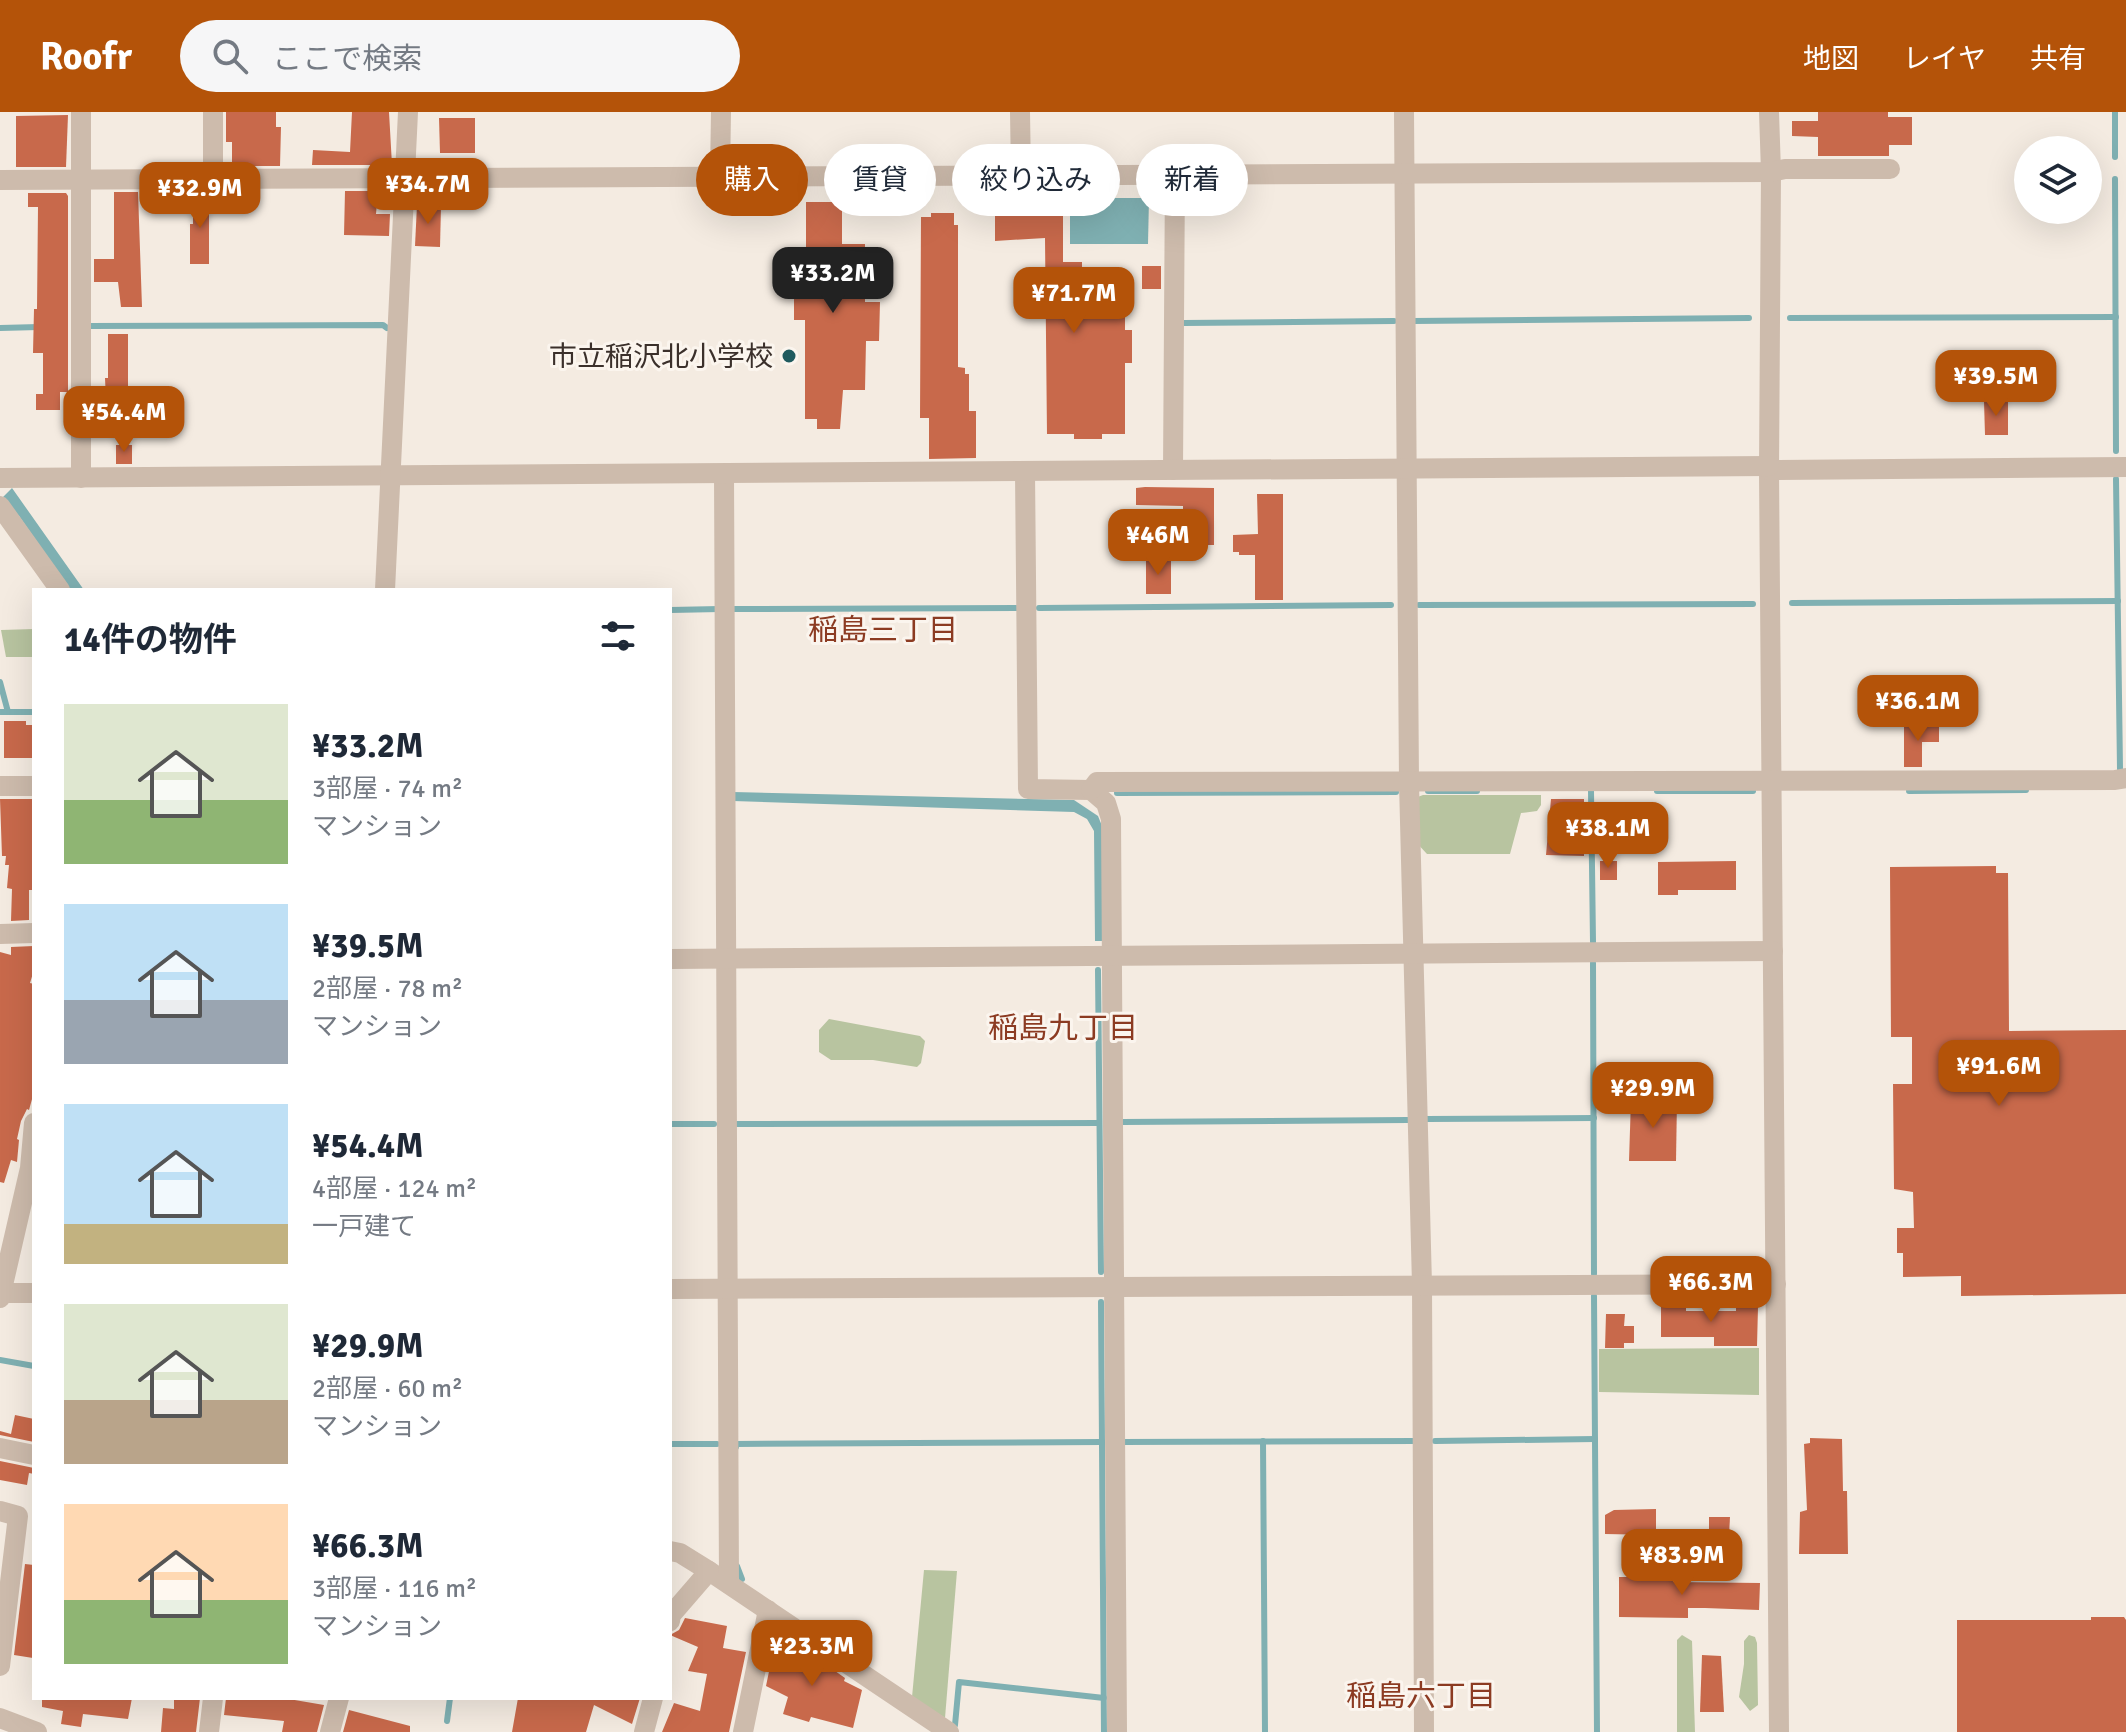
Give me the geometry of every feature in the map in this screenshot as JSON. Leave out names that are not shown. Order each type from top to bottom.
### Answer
[{"type":"street","points":[[81,112],[81,478]]},
{"type":"street","points":[[213,112],[213,178]]},
{"type":"street","points":[[385,588],[408,112]]},
{"type":"street","points":[[720,144],[721,112]]},
{"type":"street","points":[[1020,112],[1021,144]]},
{"type":"street","points":[[1404,112],[1409,783],[1422,1285],[1424,1732]]},
{"type":"street","points":[[1769,112],[1779,1732]]},
{"type":"street","points":[[1248,173],[1890,169]]},
{"type":"street","points":[[808,175],[952,174]]},
{"type":"street","points":[[0,180],[696,175]]},
{"type":"street","points":[[1173,470],[1175,216]]},
{"type":"street","points":[[0,478],[2126,467]]},
{"type":"street","points":[[1025,472],[1028,789],[1091,790],[1106,803],[1111,819],[1117,1732]]},
{"type":"street","points":[[724,474],[729,1584]]},
{"type":"street","points":[[0,506],[59,588]]},
{"type":"street","points":[[1091,790],[1097,782],[2126,778]]},
{"type":"street","points":[[0,786],[32,786]]},
{"type":"street","points":[[0,934],[32,933]]},
{"type":"street","points":[[672,959],[1773,951]]},
{"type":"street","points":[[32,1146],[30,1168],[0,1295],[32,1293]]},
{"type":"street","points":[[672,1289],[1776,1284]]},
{"type":"street","points":[[0,1448],[32,1455]]},
{"type":"street","points":[[0,1511],[18,1516],[0,1666]]},
{"type":"street","points":[[672,1551],[680,1553],[729,1584],[949,1732]]},
{"type":"street","points":[[672,1614],[709,1571]]},
{"type":"street","points":[[743,1732],[768,1610]]},
{"type":"street","points":[[209,1732],[213,1700]]},
{"type":"street","points":[[330,1732],[338,1700]]},
{"type":"street","points":[[644,1732],[652,1700]]},
{"type":"street","points":[[0,1718],[37,1732]]},
{"type":"green space","points":[[32,629],[32,657],[6,657],[1,630]]},
{"type":"green space","points":[[1423,795],[1541,795],[1541,805],[1537,811],[1521,813],[1510,854],[1427,854],[1415,841],[1415,798]]},
{"type":"green space","points":[[829,1019],[920,1036],[925,1041],[921,1063],[917,1067],[873,1060],[831,1060],[819,1052],[819,1030]]},
{"type":"green space","points":[[1759,1348],[1759,1395],[1599,1392],[1599,1349]]},
{"type":"green space","points":[[924,1570],[957,1571],[945,1718],[912,1697]]},
{"type":"green space","points":[[1682,1635],[1692,1641],[1695,1732],[1677,1732],[1677,1640]]},
{"type":"green space","points":[[1749,1635],[1755,1637],[1757,1643],[1758,1705],[1750,1711],[1739,1697],[1744,1641]]},
{"type":"water","points":[[1120,198],[1136,198],[1136,216],[1149,216],[1148,244],[1070,244],[1070,216],[1120,216]]},
{"type":"water","points":[[12,488],[83,588],[69,588],[19,516],[1,499]]},
{"type":"water","points":[[733,792],[1074,800],[1098,816],[1102,826],[1103,941],[1095,941],[1094,831],[1087,819],[1074,812],[733,801]]},
{"type":"building","points":[[226,112],[276,112],[276,127],[281,127],[280,166],[232,166],[232,142],[226,142]]},
{"type":"building","points":[[352,112],[389,112],[392,165],[312,165],[313,150],[350,152]]},
{"type":"building","points":[[1818,112],[1888,112],[1888,117],[1912,117],[1912,145],[1889,145],[1889,156],[1818,156],[1818,137],[1792,136],[1792,121],[1818,121]]},
{"type":"building","points":[[68,115],[66,167],[16,167],[16,116]]},
{"type":"building","points":[[439,118],[475,118],[475,153],[440,153]]},
{"type":"building","points":[[345,191],[378,191],[376,214],[390,214],[389,236],[344,235]]},
{"type":"building","points":[[114,192],[138,192],[142,307],[121,307],[118,282],[94,282],[94,259],[114,259]]},
{"type":"building","points":[[193,192],[209,192],[209,264],[190,264]]},
{"type":"building","points":[[28,193],[66,193],[68,196],[68,392],[60,392],[60,410],[36,410],[36,394],[43,394],[43,353],[33,353],[34,309],[37,309],[38,207],[28,207]]},
{"type":"building","points":[[808,202],[824,202],[824,216],[842,216],[842,244],[865,244],[865,302],[880,302],[879,341],[866,341],[865,390],[843,390],[840,429],[817,429],[817,419],[805,419],[805,320],[794,320],[794,272],[806,272]]},
{"type":"building","points":[[417,205],[441,206],[440,247],[415,246]]},
{"type":"building","points":[[936,213],[952,213],[954,225],[958,225],[958,367],[965,368],[965,374],[969,374],[969,411],[976,411],[976,458],[929,459],[929,418],[920,418],[921,217],[931,217]]},
{"type":"building","points":[[995,216],[1063,216],[1063,262],[1082,262],[1082,304],[1099,305],[1099,309],[1125,309],[1125,330],[1132,330],[1132,363],[1125,363],[1125,434],[1102,434],[1102,439],[1074,439],[1074,434],[1047,434],[1045,238],[995,241]]},
{"type":"building","points":[[1142,266],[1161,266],[1161,289],[1142,289]]},
{"type":"building","points":[[108,334],[128,334],[128,423],[107,423],[105,378],[108,378]]},
{"type":"building","points":[[1984,401],[2008,401],[2008,435],[1985,435]]},
{"type":"building","points":[[116,445],[132,445],[132,464],[116,464]]},
{"type":"building","points":[[1136,488],[1214,488],[1214,545],[1186,545],[1183,506],[1136,505]]},
{"type":"building","points":[[1257,494],[1283,494],[1283,600],[1255,600],[1255,555],[1233,552],[1233,535],[1258,534]]},
{"type":"building","points":[[1146,560],[1171,560],[1171,594],[1146,594]]},
{"type":"building","points":[[4,721],[26,721],[26,725],[32,725],[32,758],[4,758]]},
{"type":"building","points":[[1904,726],[1939,726],[1939,742],[1922,742],[1922,767],[1904,767]]},
{"type":"building","points":[[0,799],[32,799],[29,920],[11,921],[12,889],[7,888],[9,865],[5,865],[6,856],[2,856]]},
{"type":"building","points":[[1551,799],[1584,799],[1584,856],[1546,855]]},
{"type":"building","points":[[1600,861],[1617,861],[1617,880],[1600,880]]},
{"type":"building","points":[[1736,861],[1736,890],[1678,890],[1678,895],[1658,895],[1658,862]]},
{"type":"building","points":[[1996,866],[1996,873],[2008,873],[2009,1031],[2126,1030],[2126,1294],[1961,1296],[1961,1276],[1903,1277],[1903,1253],[1897,1253],[1897,1228],[1914,1228],[1913,1192],[1894,1189],[1893,1084],[1912,1084],[1912,1037],[1891,1037],[1890,867]]},
{"type":"building","points":[[32,946],[32,1099],[21,1121],[17,1162],[11,1160],[4,1183],[0,1182],[0,952],[11,955],[11,947]]},
{"type":"building","points":[[1631,1099],[1677,1100],[1676,1161],[1629,1161]]},
{"type":"building","points":[[1661,1302],[1686,1302],[1686,1311],[1736,1311],[1736,1306],[1758,1307],[1757,1346],[1714,1346],[1714,1337],[1661,1337]]},
{"type":"building","points":[[1606,1314],[1625,1314],[1624,1326],[1634,1326],[1634,1343],[1624,1343],[1624,1348],[1605,1348]]},
{"type":"building","points":[[15,1415],[32,1419],[32,1442],[0,1435],[0,1431],[11,1434]]},
{"type":"building","points":[[1810,1438],[1842,1439],[1848,1554],[1799,1554],[1800,1512],[1807,1510],[1804,1444],[1810,1443]]},
{"type":"building","points":[[0,1461],[32,1468],[27,1485],[0,1480]]},
{"type":"building","points":[[1656,1509],[1656,1535],[1605,1534],[1605,1515],[1614,1510]]},
{"type":"building","points":[[1709,1517],[1730,1517],[1729,1536],[1709,1535]]},
{"type":"building","points":[[25,1564],[32,1565],[32,1658],[14,1655]]},
{"type":"building","points":[[1619,1577],[1673,1577],[1673,1582],[1760,1583],[1759,1610],[1688,1608],[1688,1618],[1619,1617]]},
{"type":"building","points":[[2091,1617],[2124,1617],[2126,1620],[2126,1732],[1957,1732],[1957,1620],[2091,1620]]},
{"type":"building","points":[[685,1618],[727,1626],[723,1648],[746,1652],[729,1732],[662,1732],[674,1703],[700,1711],[707,1674],[688,1671],[698,1647],[672,1636]]},
{"type":"building","points":[[790,1641],[817,1659],[815,1663],[828,1666],[845,1678],[844,1681],[862,1690],[853,1728],[811,1717],[809,1722],[783,1714],[788,1697],[766,1686],[772,1657],[781,1648],[785,1650]]},
{"type":"building","points":[[1702,1655],[1721,1656],[1724,1712],[1700,1712]]},
{"type":"building","points":[[42,1700],[132,1700],[128,1719],[83,1714],[81,1727],[61,1724],[63,1711],[42,1707]]},
{"type":"building","points":[[174,1700],[200,1700],[196,1732],[161,1732],[163,1708],[174,1709]]},
{"type":"building","points":[[226,1700],[295,1700],[324,1705],[317,1732],[282,1732],[284,1721],[224,1715]]},
{"type":"building","points":[[518,1700],[639,1700],[632,1724],[594,1705],[586,1732],[512,1732]]},
{"type":"building","points":[[349,1710],[410,1726],[410,1732],[343,1732]]},
{"type":"waterway","points":[[2115,112],[2115,157]]},
{"type":"waterway","points":[[2115,179],[2116,451]]},
{"type":"waterway","points":[[1790,318],[2116,317]]},
{"type":"waterway","points":[[1413,321],[1749,318]]},
{"type":"waterway","points":[[1184,323],[1394,321]]},
{"type":"waterway","points":[[89,326],[383,325],[387,328]]},
{"type":"waterway","points":[[0,328],[39,327]]},
{"type":"waterway","points":[[2116,479],[2120,769]]},
{"type":"waterway","points":[[1792,603],[2118,601]]},
{"type":"waterway","points":[[1419,605],[1753,604]]},
{"type":"waterway","points":[[1039,608],[1391,605]]},
{"type":"waterway","points":[[733,609],[1016,608]]},
{"type":"waterway","points":[[672,610],[720,609]]},
{"type":"waterway","points":[[0,682],[8,712]]},
{"type":"waterway","points":[[0,712],[32,712]]},
{"type":"waterway","points":[[1909,791],[2026,790]]},
{"type":"waterway","points":[[1428,791],[1477,791]]},
{"type":"waterway","points":[[1591,791],[1593,942]]},
{"type":"waterway","points":[[1657,791],[1753,791]]},
{"type":"waterway","points":[[1117,793],[1396,792]]},
{"type":"waterway","points":[[1593,963],[1594,1274]]},
{"type":"waterway","points":[[1098,970],[1101,1272]]},
{"type":"waterway","points":[[1427,1119],[1594,1118]]},
{"type":"waterway","points":[[1123,1122],[1408,1120]]},
{"type":"waterway","points":[[735,1124],[1099,1123]]},
{"type":"waterway","points":[[672,1124],[714,1124]]},
{"type":"waterway","points":[[1594,1296],[1597,1732]]},
{"type":"waterway","points":[[1101,1302],[1104,1732]]},
{"type":"waterway","points":[[0,1360],[32,1366]]},
{"type":"waterway","points":[[1435,1441],[1595,1439]]},
{"type":"waterway","points":[[1263,1441],[1265,1732]]},
{"type":"waterway","points":[[1122,1442],[1414,1441]]},
{"type":"waterway","points":[[736,1447],[736,1444],[1102,1442]]},
{"type":"waterway","points":[[672,1444],[717,1444]]},
{"type":"waterway","points":[[737,1566],[742,1579]]},
{"type":"waterway","points":[[955,1725],[959,1682],[1104,1698]]},
{"type":"waterway","points":[[447,1721],[450,1700]]},
{"type":"place","name":"市立稲沢北小学校","points":[[789,356]]},
{"type":"district","name":"稲島三丁目","points":[[883,630]]},
{"type":"district","name":"稲島九丁目","points":[[1063,1028]]},
{"type":"district","name":"稲島六丁目","points":[[1421,1696]]}]
